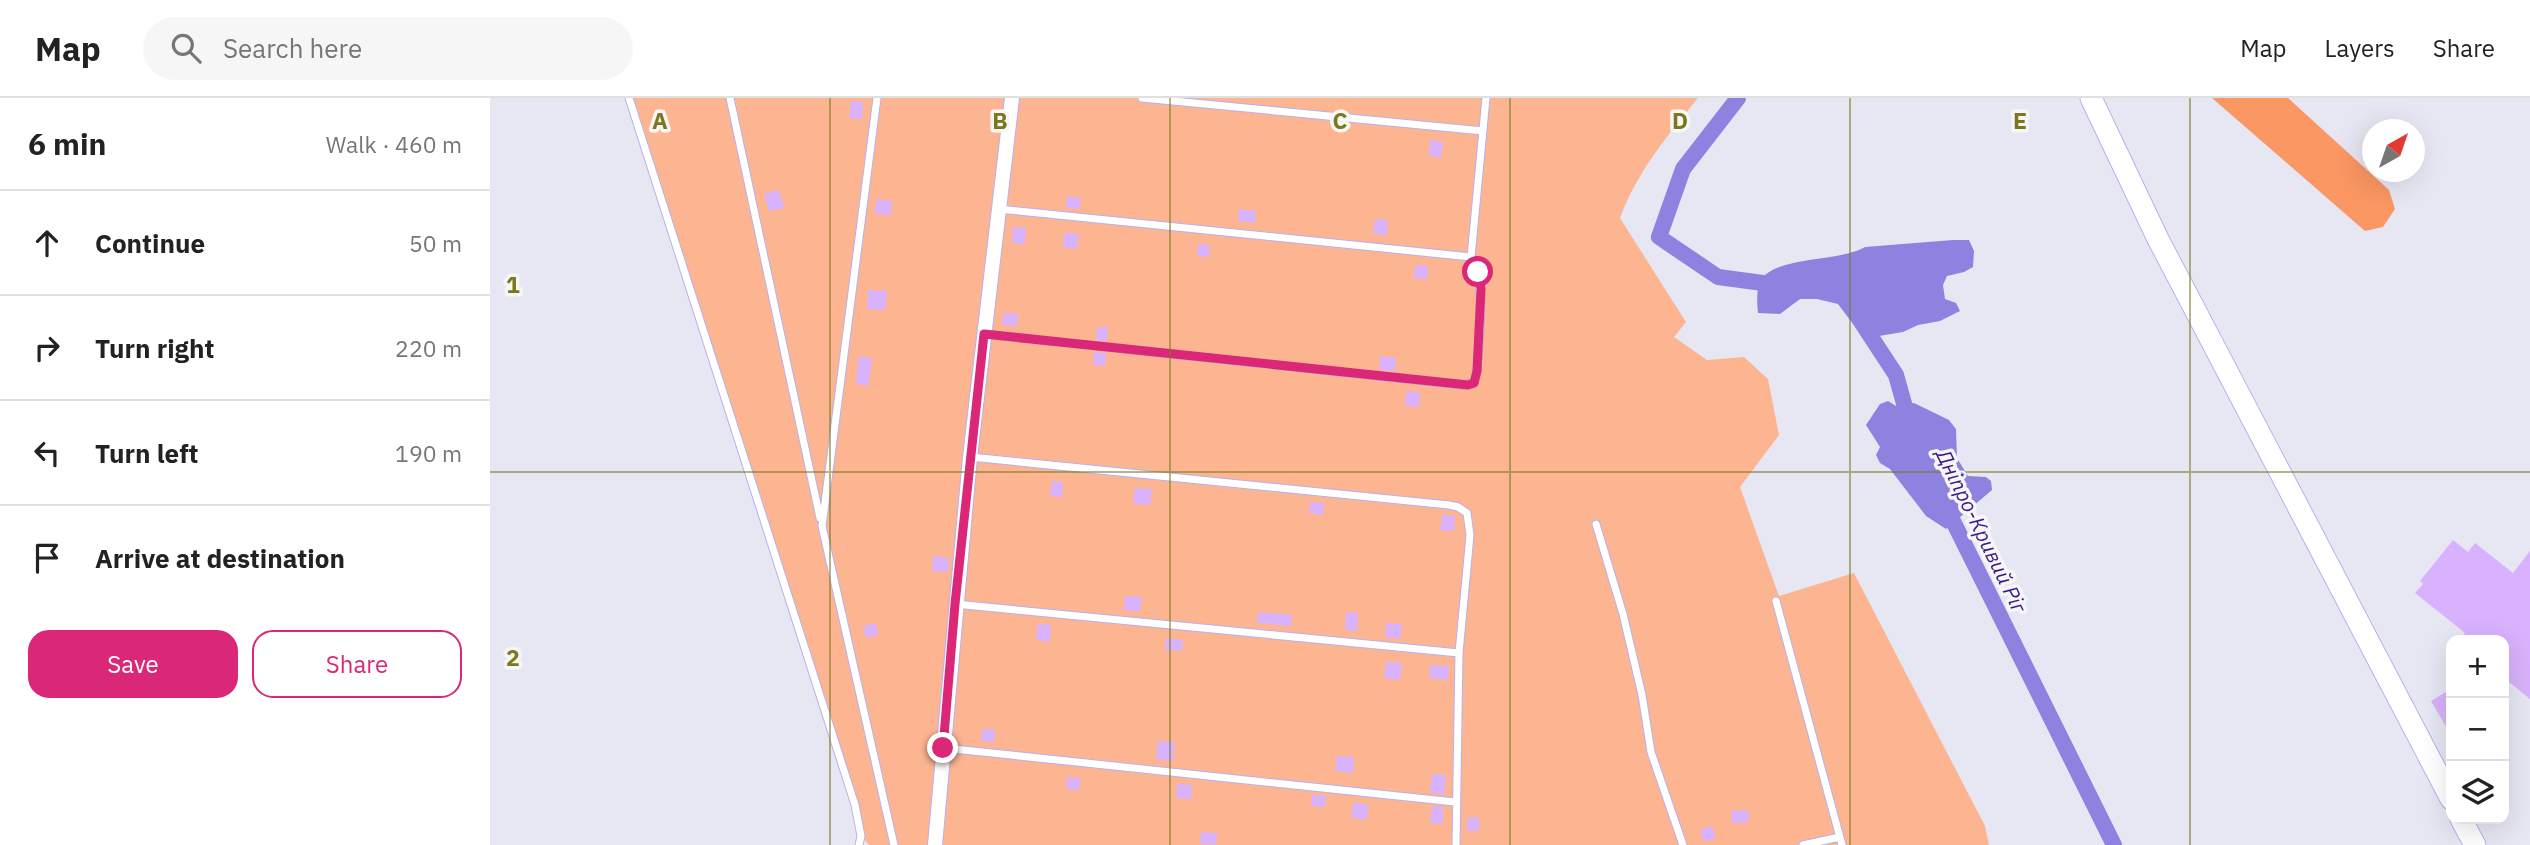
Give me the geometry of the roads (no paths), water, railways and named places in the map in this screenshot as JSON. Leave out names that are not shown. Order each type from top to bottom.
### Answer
[{"type":"main road","points":[[2091,98],[2158,239],[2446,789]]},
{"type":"main road","points":[[2464,824],[2475,845]]},
{"type":"street","points":[[935,845],[970,457],[1012,98]]},
{"type":"lane","points":[[629,98],[855,805],[861,836],[859,845]]},
{"type":"lane","points":[[730,98],[894,845]]},
{"type":"lane","points":[[822,526],[877,98]]},
{"type":"lane","points":[[1142,98],[1483,131]]},
{"type":"lane","points":[[984,334],[1468,385],[1474,383],[1477,371],[1481,289],[1478,272],[1471,257],[1486,98]]},
{"type":"lane","points":[[998,209],[1471,257]]},
{"type":"lane","points":[[970,457],[1458,507],[1467,513],[1470,535],[1460,653],[1455,845]]},
{"type":"lane","points":[[1596,524],[1623,614],[1642,695],[1651,752],[1683,845]]},
{"type":"lane","points":[[1776,601],[1841,841],[1803,845]]},
{"type":"lane","points":[[955,604],[1460,653]]},
{"type":"lane","points":[[943,748],[1455,802]]},
{"type":"waterway","name":"Дніпро-Кривий Ріг","points":[[1738,98],[1683,169],[1659,237],[1718,277],[1778,285]]},
{"type":"waterway","name":"Дніпро-Кривий Ріг","points":[[1856,314],[1896,375],[1910,425]]},
{"type":"waterway","name":"Дніпро-Кривий Ріг","points":[[1944,503],[2114,845]]}]
